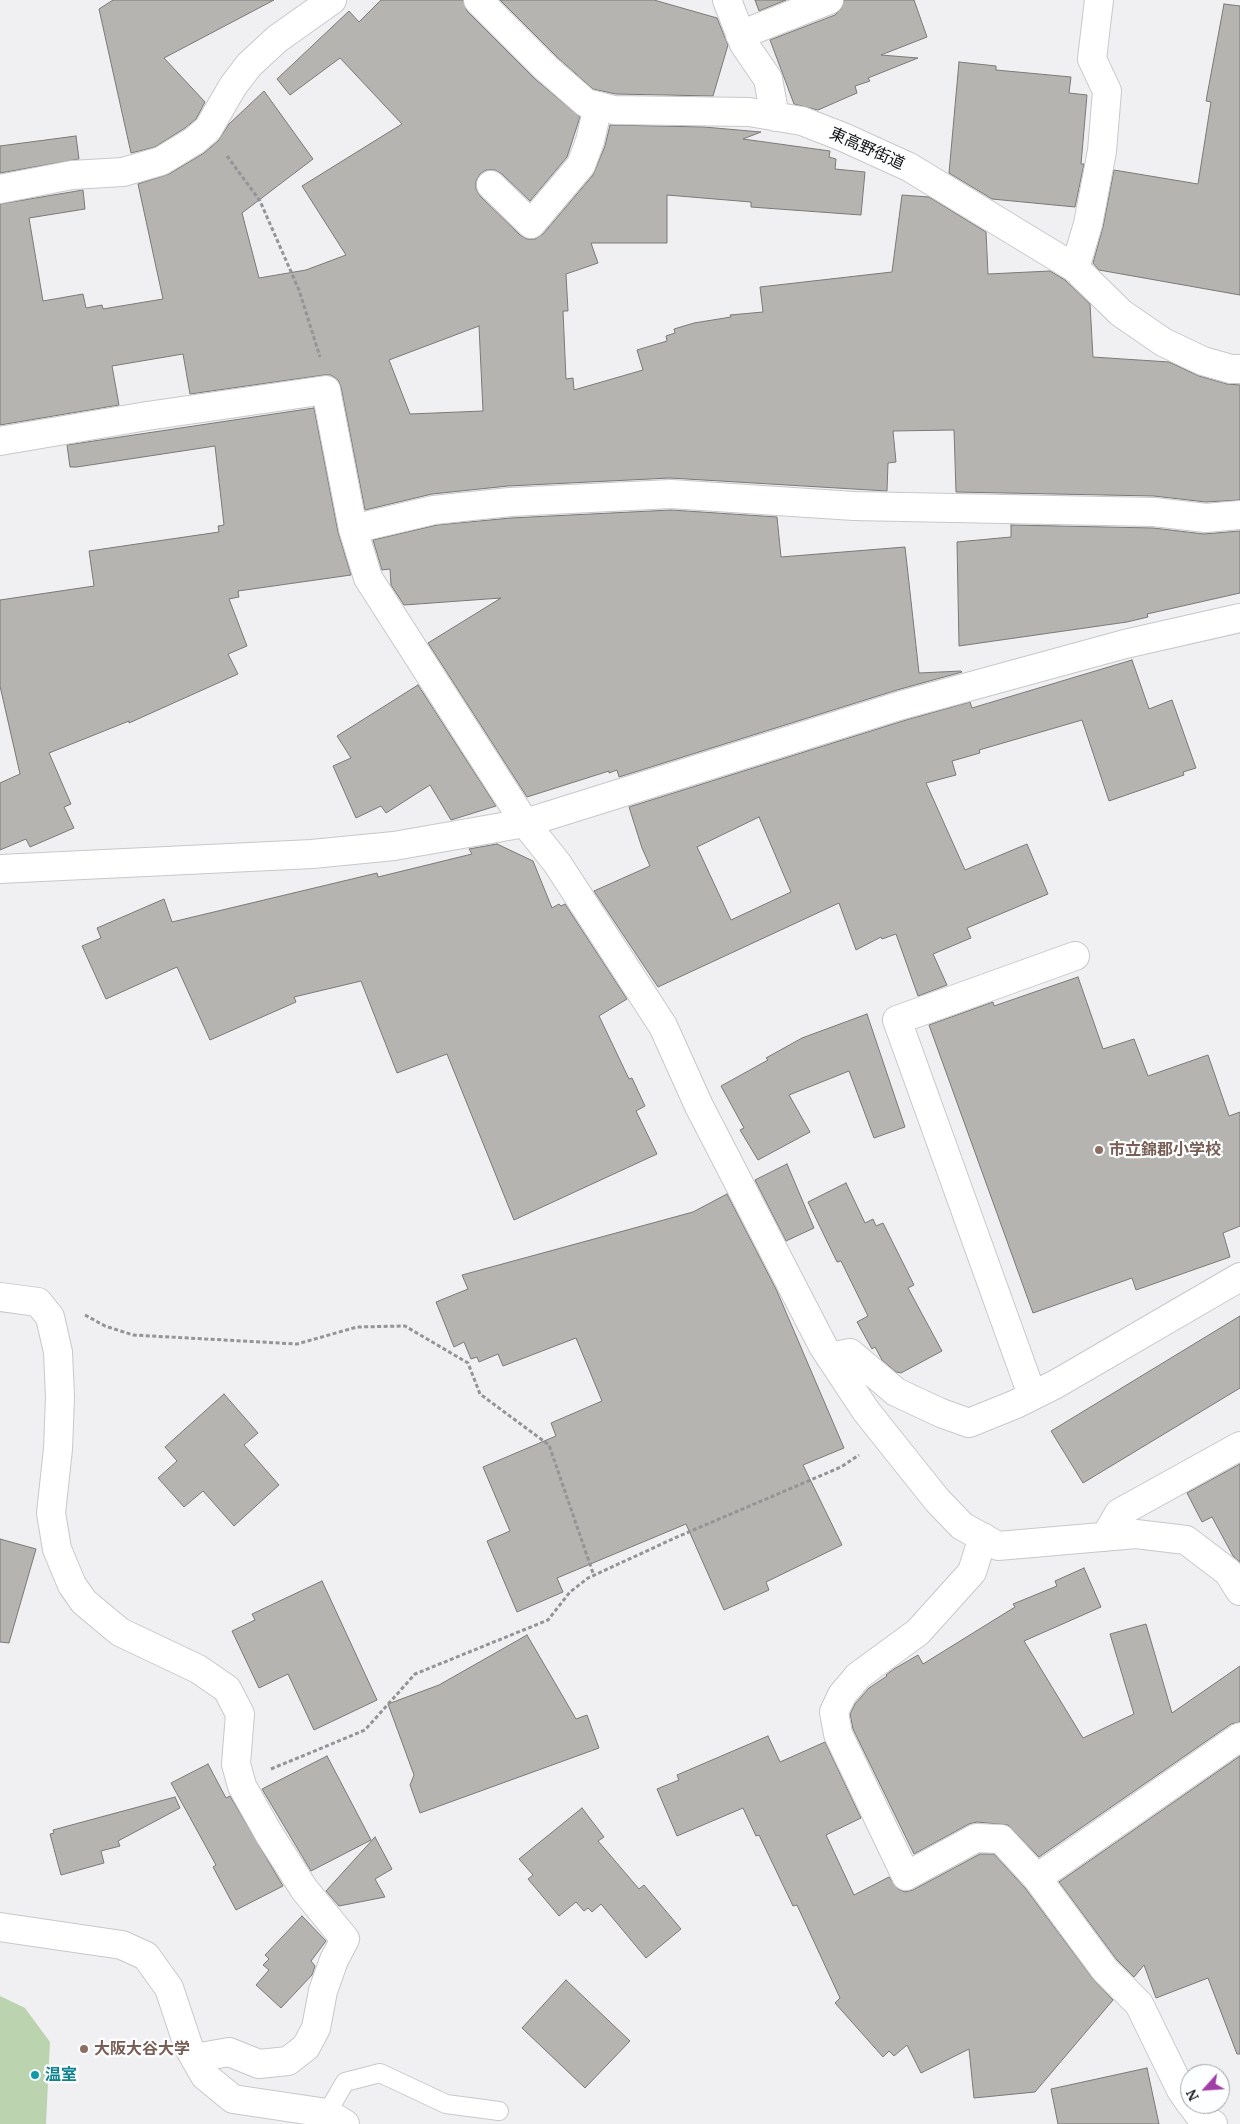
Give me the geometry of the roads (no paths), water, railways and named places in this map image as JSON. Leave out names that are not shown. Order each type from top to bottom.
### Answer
[{"type":"street","points":[[0,189],[72,175],[123,172],[161,161],[194,141],[208,129],[233,86],[248,65],[277,39],[332,0]]},
{"type":"street","name":"東高野街道","points":[[478,0],[546,68],[586,103],[614,110],[749,112],[810,124],[909,167],[1075,268],[1121,313],[1163,342],[1203,361],[1231,369],[1240,369]]},
{"type":"street","points":[[727,0],[744,44],[768,79],[775,117]]},
{"type":"street","points":[[740,35],[829,0]]},
{"type":"street","points":[[1075,268],[1088,224],[1102,151],[1107,91],[1092,59],[1099,0]]},
{"type":"street","points":[[490,185],[531,224],[581,165],[598,106]]},
{"type":"street","points":[[0,441],[147,416],[326,390],[353,529],[368,578],[525,824],[557,862],[663,1026],[700,1106],[823,1346],[866,1411],[937,1500],[962,1526],[998,1546],[1136,1534],[1186,1540],[1228,1572],[1240,1591]]},
{"type":"street","points":[[353,529],[434,510],[510,502],[671,494],[854,506],[1154,512],[1206,518],[1240,515]]},
{"type":"street","points":[[0,869],[312,854],[394,846],[525,824],[902,706],[1125,644],[1240,618]]},
{"type":"street","points":[[1032,1395],[897,1020],[1075,956]]},
{"type":"street","points":[[830,1357],[850,1354],[896,1392],[941,1413],[969,1423],[1056,1384],[1240,1277]]},
{"type":"street","points":[[0,1298],[38,1302],[50,1317],[58,1352],[60,1397],[58,1450],[51,1513],[56,1549],[72,1585],[84,1602],[120,1632],[198,1669],[227,1690],[240,1714],[236,1764],[241,1781],[269,1834],[304,1889],[345,1939],[334,1960],[323,1991],[316,2028],[306,2047],[288,2061],[259,2064],[229,2052],[195,2058]]},
{"type":"street","points":[[1104,1536],[1119,1513],[1240,1446]]},
{"type":"street","points":[[983,1537],[972,1572],[918,1632],[858,1676],[842,1694],[834,1712],[838,1734],[906,1876],[976,1838],[1001,1840],[1036,1878],[1105,1970],[1139,2004],[1180,2088]]},
{"type":"street","points":[[1036,1878],[1240,1737]]},
{"type":"street","points":[[0,1927],[122,1946],[146,1956],[169,1988],[189,2048],[205,2076],[233,2099],[336,2118]]},
{"type":"street","points":[[1199,2114],[1213,2124]]},
{"type":"lane","points":[[336,2118],[345,2082],[380,2073],[446,2104],[499,2111]]},
{"type":"place","name":"市立錦郡小学校","points":[[1099,1150]]},
{"type":"place","name":"大阪大谷大学","points":[[84,2049]]},
{"type":"place","name":"温室","points":[[35,2075]]}]
